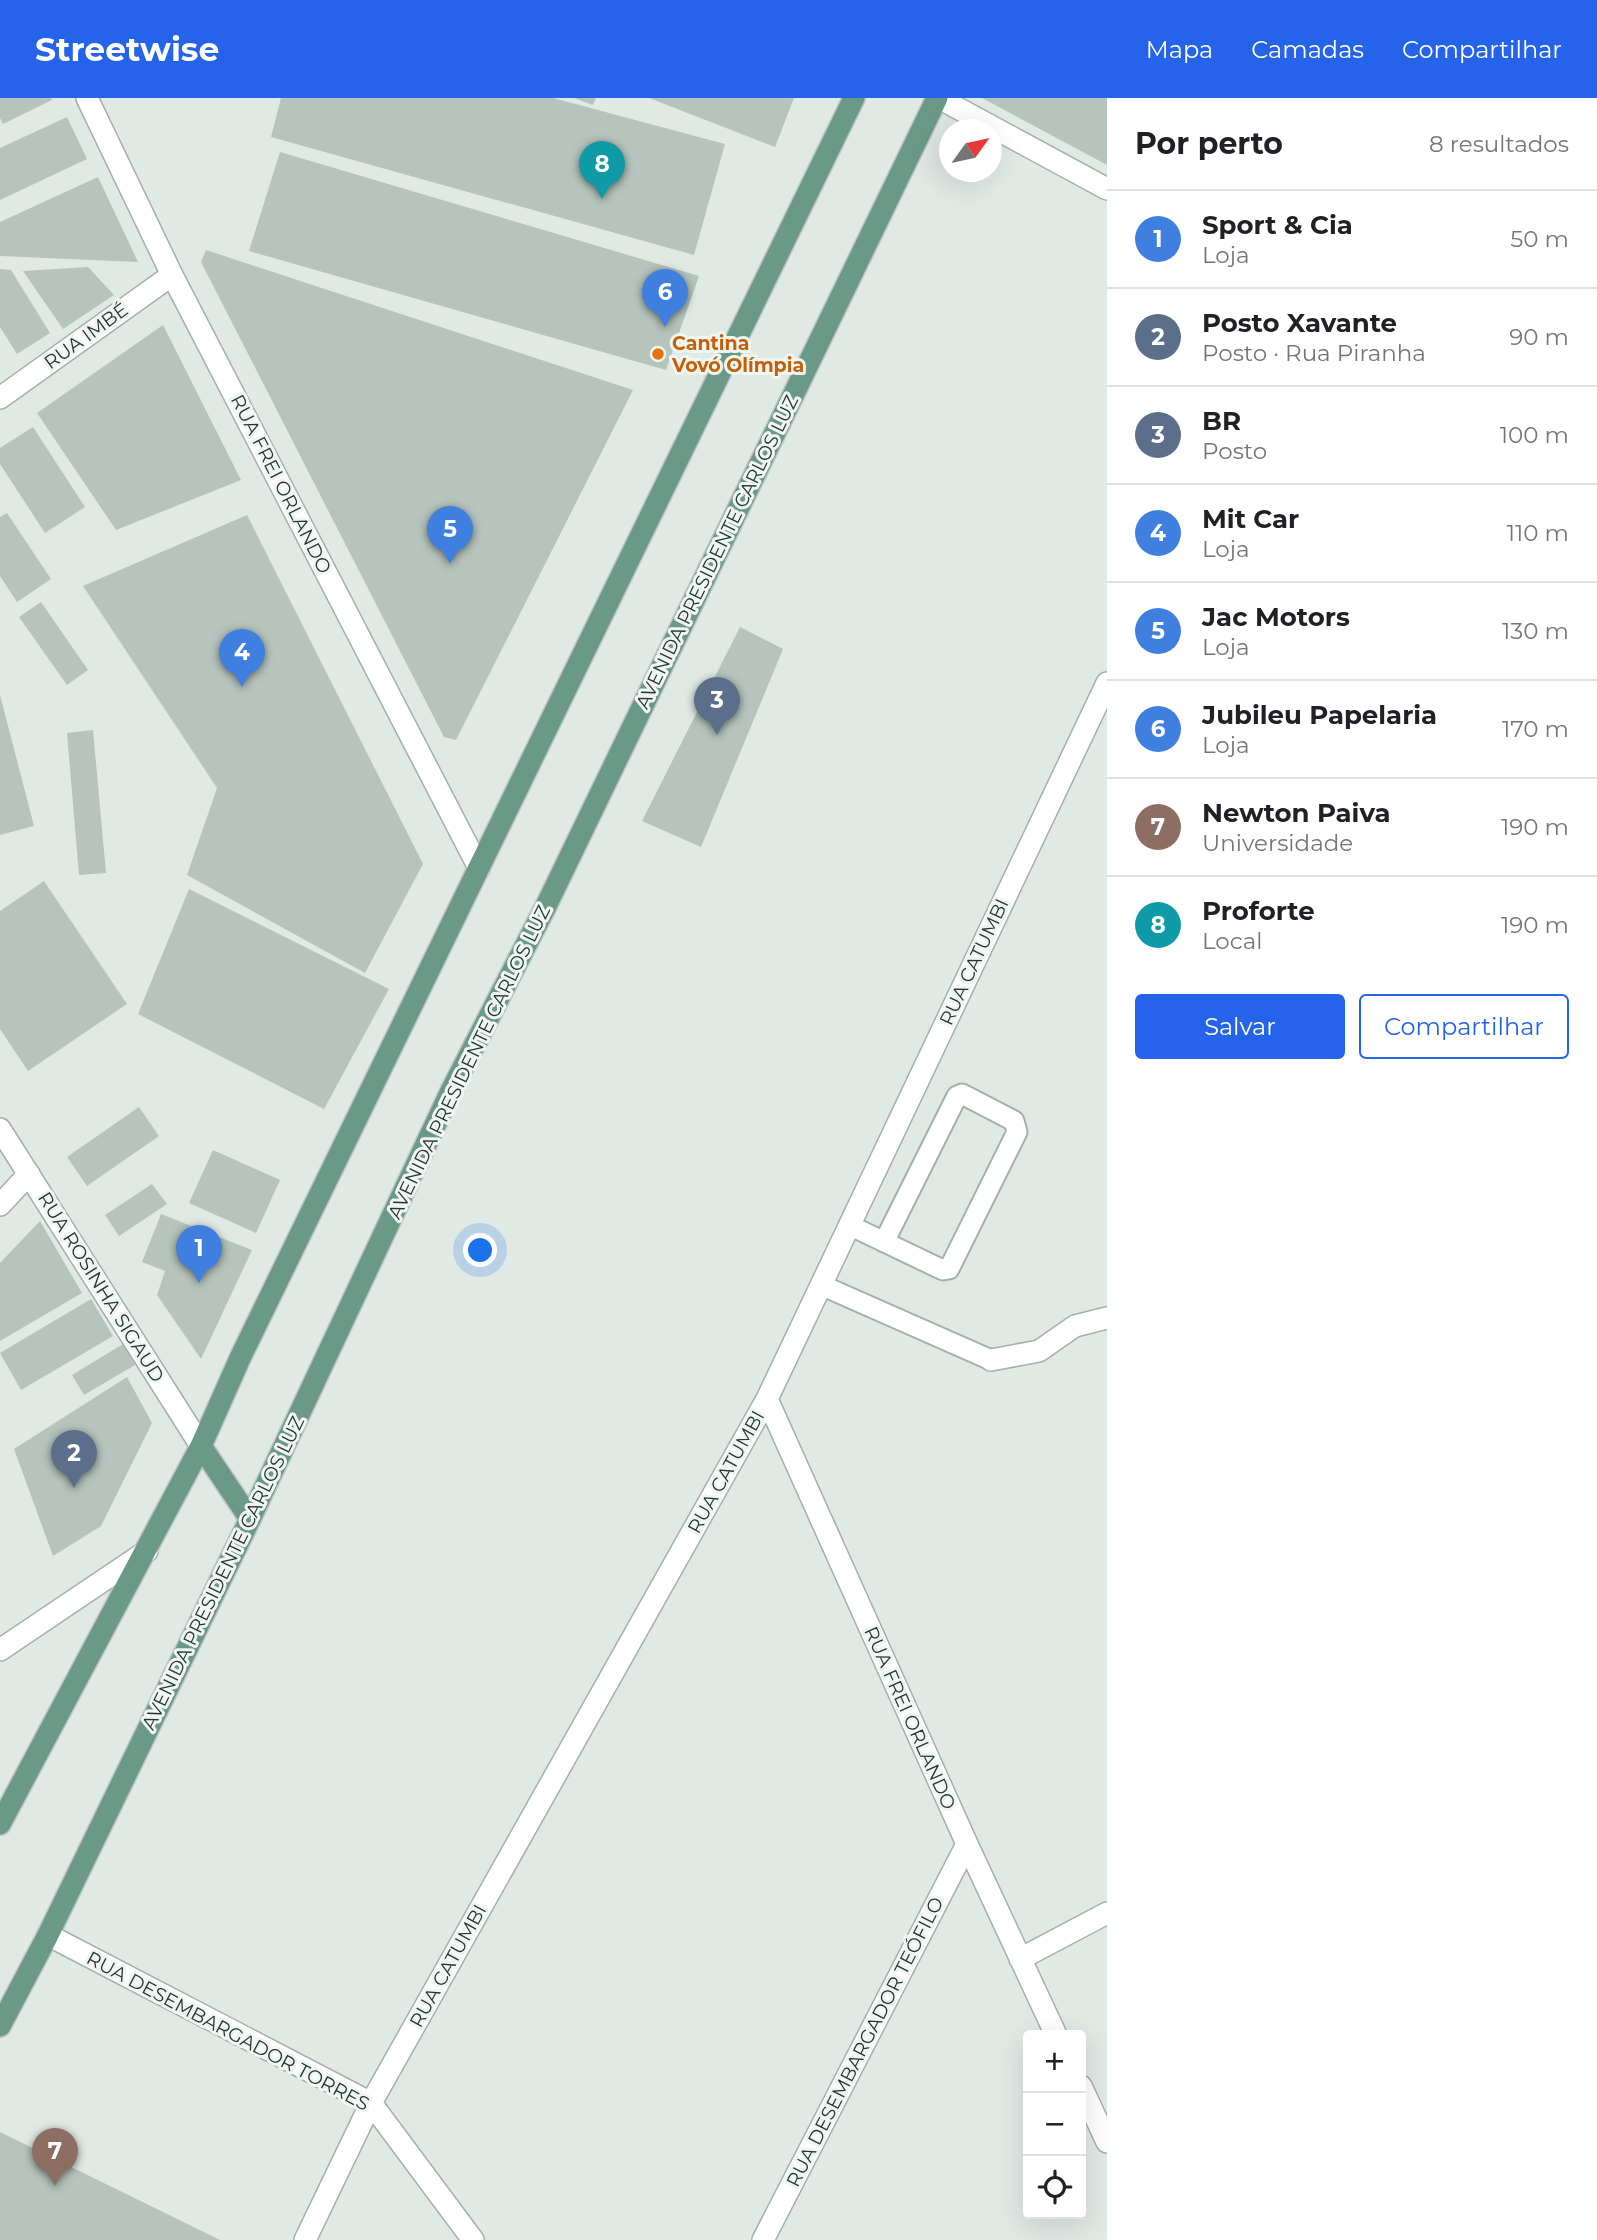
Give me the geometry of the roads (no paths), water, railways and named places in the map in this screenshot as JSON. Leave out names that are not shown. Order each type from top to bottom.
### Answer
[{"type":"main road","points":[[0,1825],[201,1446],[241,1356],[854,98]]},
{"type":"main road","name":"AVENIDA PRESIDENTE CARLOS LUZ","points":[[0,2026],[48,1935],[250,1519],[451,1091],[545,908],[938,98]]},
{"type":"main road","points":[[201,1446],[250,1519]]},
{"type":"street","name":"RUA FREI ORLANDO","points":[[87,98],[172,275],[479,868]]},
{"type":"street","points":[[938,98],[1107,189]]},
{"type":"street","name":"RUA IMBÉ","points":[[0,398],[172,275]]},
{"type":"street","name":"RUA CATUMBI","points":[[305,2240],[371,2103],[766,1399],[1107,683]]},
{"type":"street","name":"RUA ROSINHA SIGAUD","points":[[0,1129],[201,1446]]},
{"type":"street","points":[[0,1205],[29,1174]]},
{"type":"street","points":[[991,1360],[1039,1351],[1075,1326],[1107,1318]]},
{"type":"street","name":"RUA FREI ORLANDO","points":[[766,1399],[1054,2030]]},
{"type":"street","points":[[0,1650],[147,1551]]},
{"type":"street","name":"RUA DESEMBARGADOR TEÓFILO","points":[[762,2240],[967,1844]]},
{"type":"street","points":[[1020,1959],[1107,1913]]},
{"type":"street","name":"RUA DESEMBARGADOR TORRES","points":[[48,1935],[371,2103],[473,2240]]},
{"type":"street","points":[[1084,2093],[1107,2142]]},
{"type":"lane","points":[[849,1226],[943,1270],[948,1269],[1017,1132],[1014,1121],[962,1094],[957,1096],[884,1242]]},
{"type":"lane","points":[[821,1284],[991,1360]]},
{"type":"place","name":"Proforte","points":[[602,199]]},
{"type":"place","name":"Jubileu Papelaria","points":[[665,327]]},
{"type":"place","name":"Cantina Vovó Olímpia","points":[[658,354]]},
{"type":"place","name":"Jac Motors","points":[[450,564]]},
{"type":"place","name":"Mit Car","points":[[242,687]]},
{"type":"place","name":"BR","points":[[717,735]]},
{"type":"place","name":"Sport & Cia","points":[[199,1283]]},
{"type":"place","name":"Posto Xavante","points":[[74,1488]]},
{"type":"place","name":"Newton Paiva","points":[[55,2186]]}]
